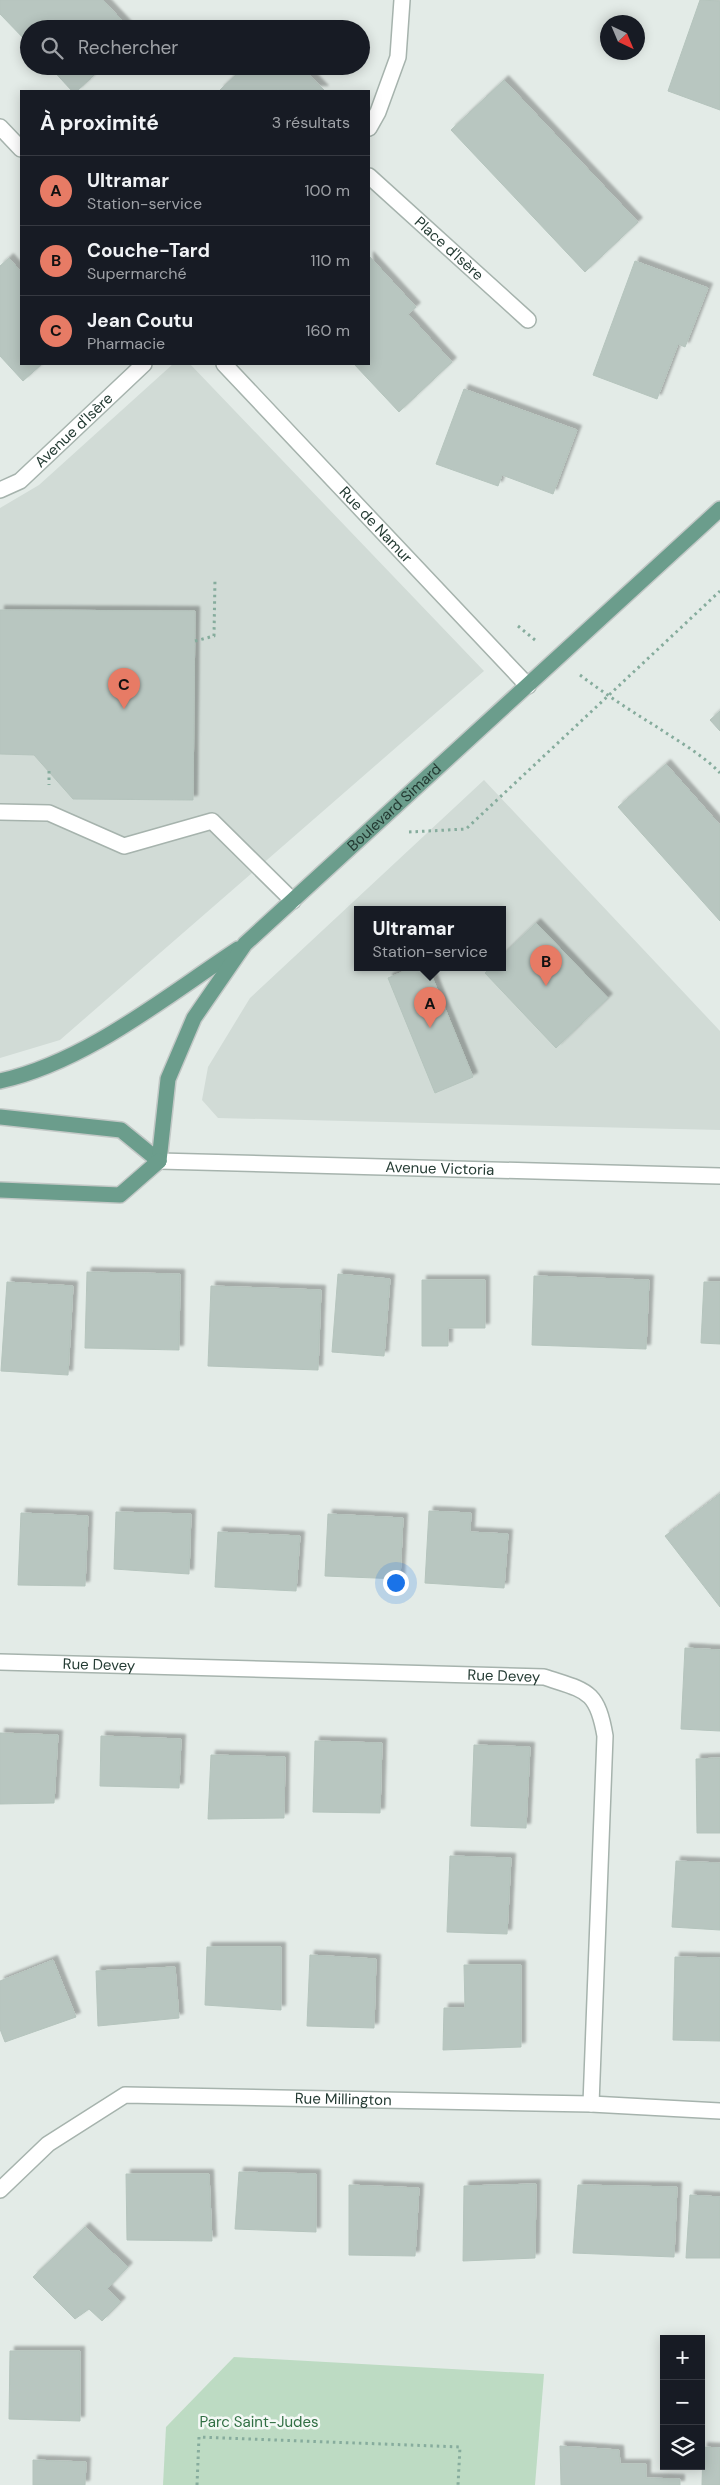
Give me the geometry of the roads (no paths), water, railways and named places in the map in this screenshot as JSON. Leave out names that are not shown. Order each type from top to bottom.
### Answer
[{"type":"main road","name":"Boulevard Simard","points":[[160,1161],[168,1079],[194,1018],[245,944],[720,509]]},
{"type":"main road","points":[[0,1081],[17,1077],[82,1051],[245,944]]},
{"type":"main road","points":[[0,1117],[121,1130],[160,1161],[120,1195],[0,1190]]},
{"type":"street","points":[[370,126],[378,112],[398,57],[402,0]]},
{"type":"street","points":[[0,126],[20,148]]},
{"type":"street","name":"Place d'Isère","points":[[370,177],[528,320]]},
{"type":"street","name":"Avenue d'Isère","points":[[0,490],[20,481],[143,365]]},
{"type":"street","name":"Rue de Namur","points":[[225,365],[528,686]]},
{"type":"street","points":[[0,812],[49,813],[124,846],[212,821],[293,900]]},
{"type":"street","name":"Avenue Victoria","points":[[160,1161],[720,1176]]},
{"type":"street","name":"Rue Devey","points":[[0,1662],[544,1677],[585,1690],[601,1711],[605,1736],[591,2104]]},
{"type":"street","name":"Rue Millington","points":[[0,2190],[48,2144],[125,2095],[591,2104],[720,2110]]},
{"type":"place","name":"Jean Coutu","points":[[124,709]]},
{"type":"place","name":"Couche-Tard","points":[[546,986]]},
{"type":"place","name":"Ultramar","points":[[430,1028]]},
{"type":"park label","name":"Parc Saint-Judes","points":[[259,2422]]}]
